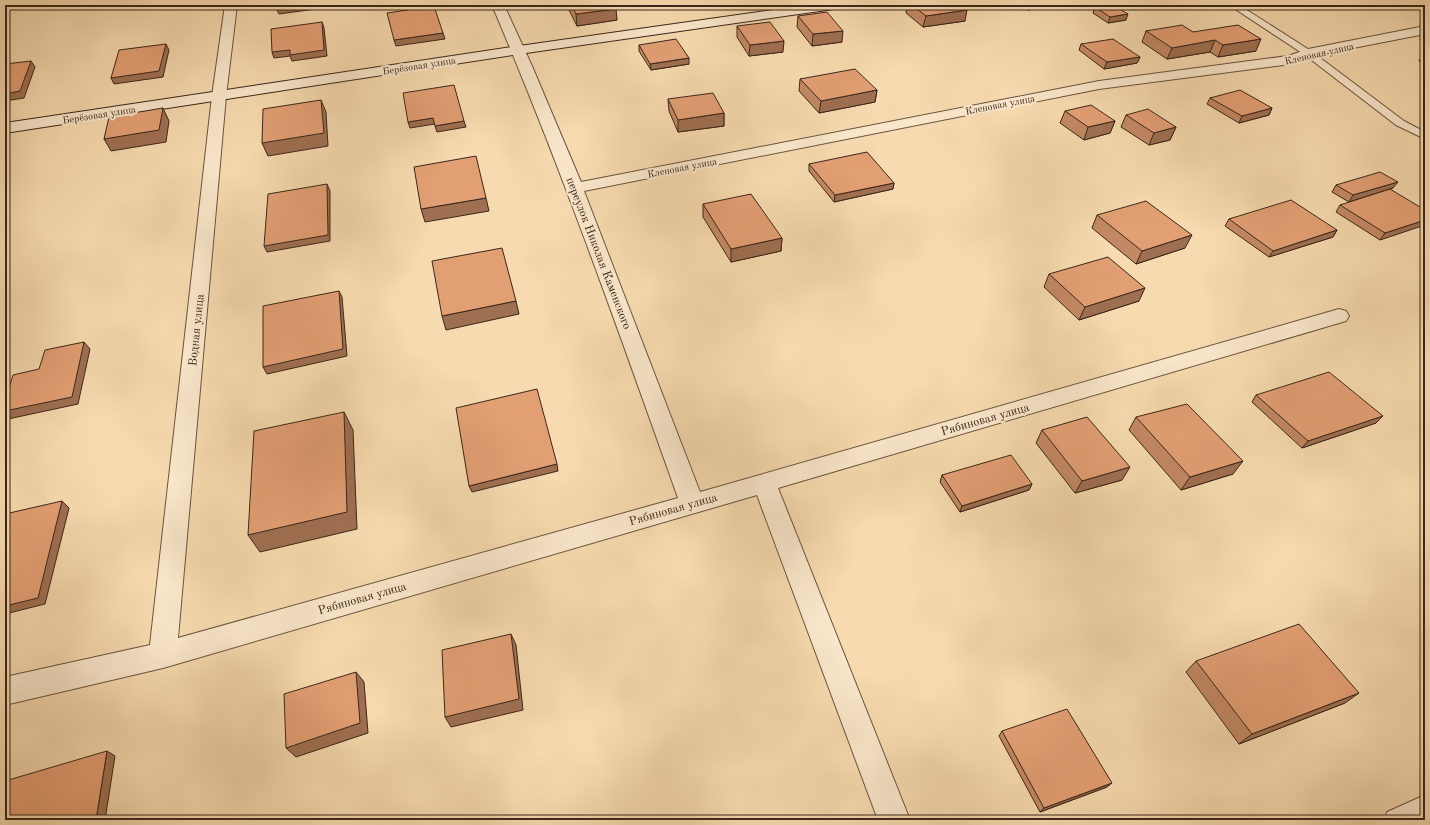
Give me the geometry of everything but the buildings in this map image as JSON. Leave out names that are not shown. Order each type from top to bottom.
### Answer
[{"type":"street","name":"Водная улица","points":[[163,655],[219,96],[231,5]]},
{"type":"street","name":"переулок Николая Каменского","points":[[498,5],[519,50],[575,188],[692,504]]},
{"type":"street","name":"Берёзовая улица","points":[[5,128],[519,50],[834,5]]},
{"type":"street","name":"Кленовая улица","points":[[575,188],[1099,85],[1291,60],[1308,53],[1425,30]]},
{"type":"street","name":"Рябиновая улица","points":[[5,691],[163,655],[692,504],[1339,316]]},
{"type":"street","points":[[764,483],[894,820]]},
{"type":"lane","points":[[1233,5],[1308,53],[1400,123],[1425,136]]},
{"type":"lane","points":[[1395,820],[1425,806]]}]
